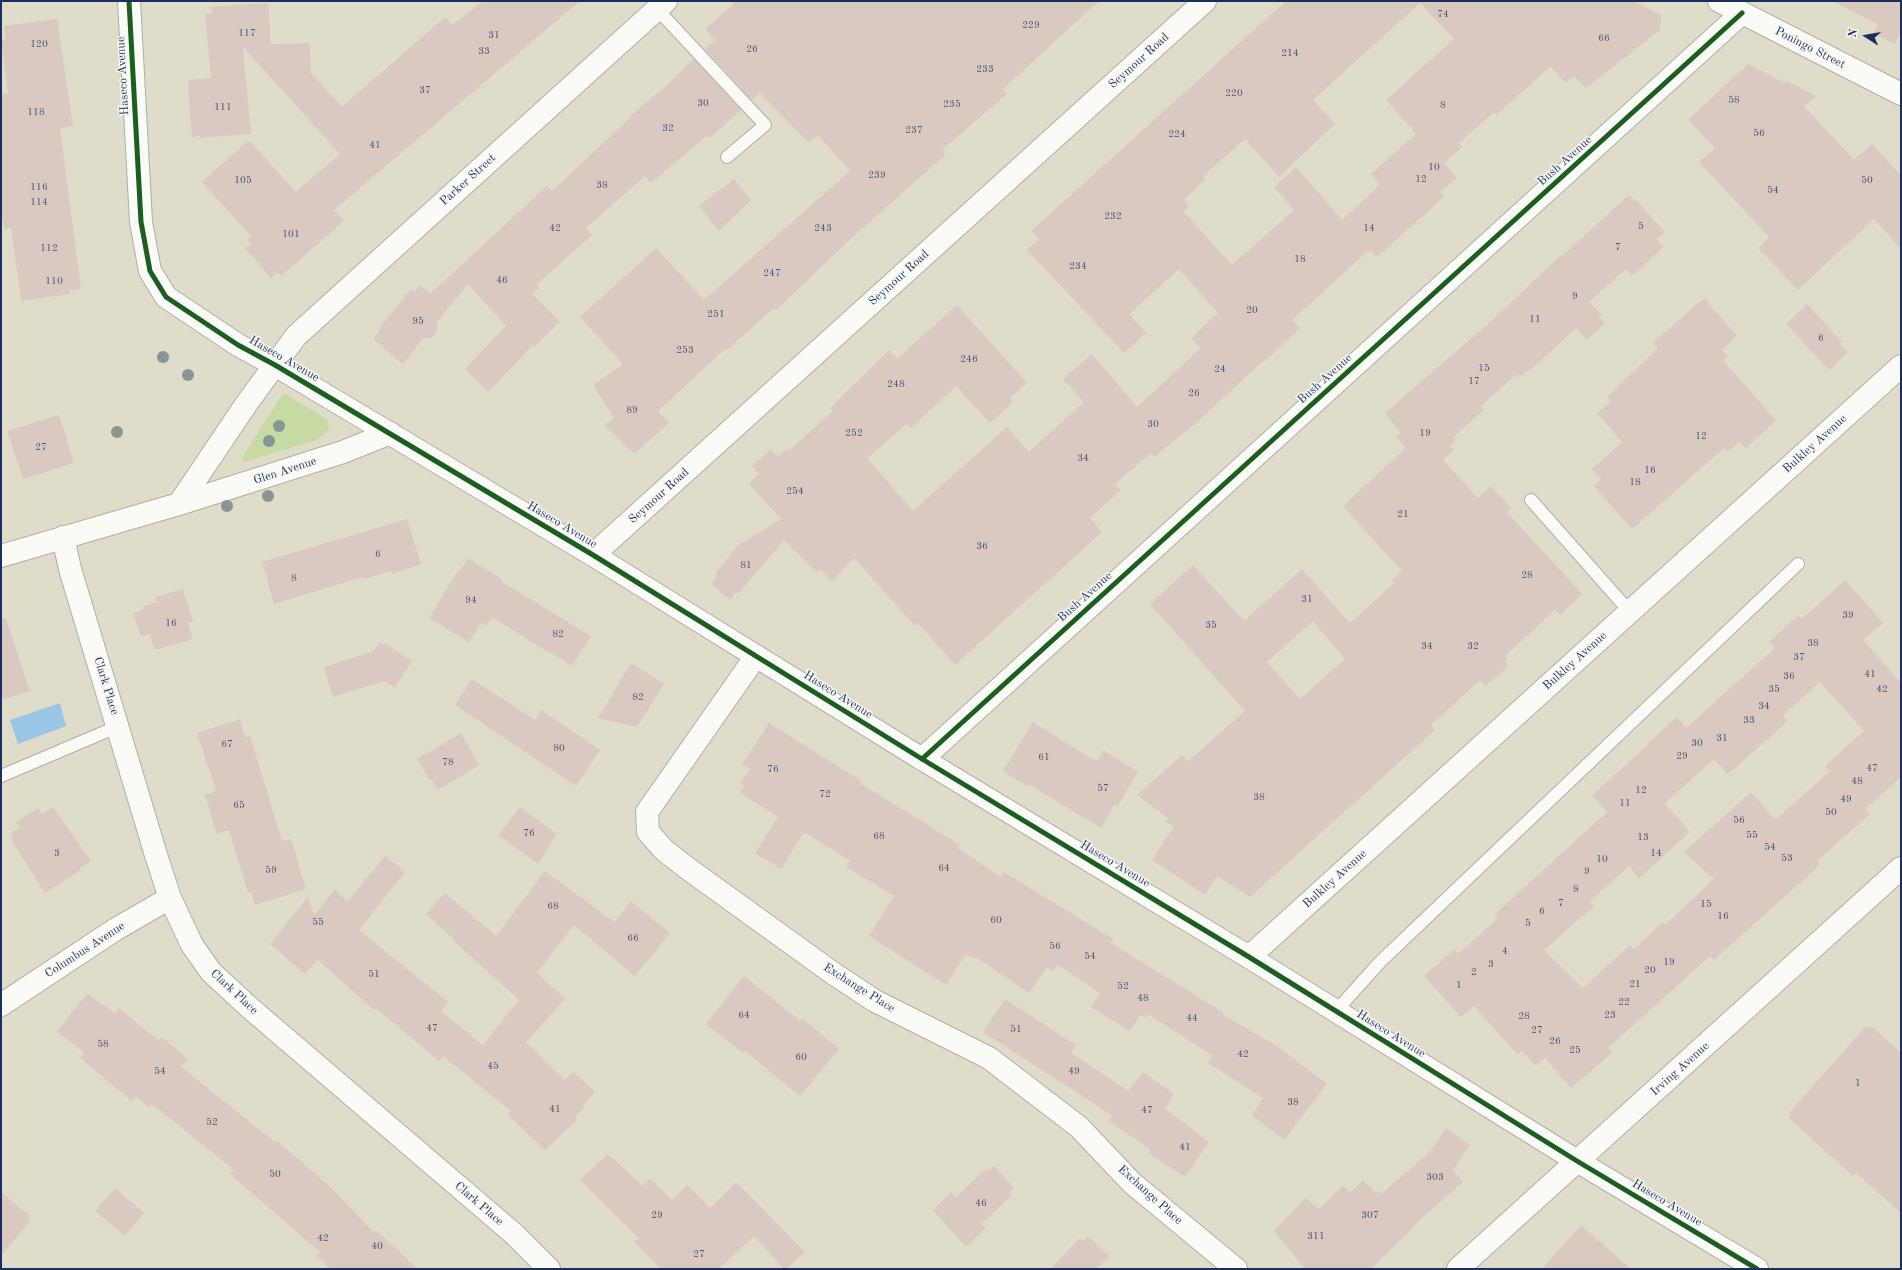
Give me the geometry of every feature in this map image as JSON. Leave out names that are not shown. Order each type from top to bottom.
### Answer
[{"type":"street","name":"Haseco Avenue","points":[[129,1],[141,222],[150,271],[166,296],[238,345],[275,365],[594,555],[922,759],[1249,957],[1578,1161],[1757,1269]]},
{"type":"street","name":"Seymour Road","points":[[594,555],[1205,1]]},
{"type":"street","name":"Poningo Street","points":[[1719,1],[1901,94]]},
{"type":"street","name":"Parker Street","points":[[275,365],[296,336],[661,5]]},
{"type":"street","name":"Bush Avenue","points":[[922,759],[1742,13]]},
{"type":"street","points":[[179,504],[275,365]]},
{"type":"street","name":"Bulkley Avenue","points":[[1249,957],[1901,366]]},
{"type":"street","name":"Glen Avenue","points":[[1,556],[179,504],[343,452],[390,433]]},
{"type":"street","name":"Clark Place","points":[[63,537],[70,569],[156,855],[170,898],[192,945],[211,972],[256,1013],[514,1234],[549,1269]]},
{"type":"street","name":"Exchange Place","points":[[756,656],[647,812],[648,832],[664,850],[687,868],[834,974],[875,1001],[989,1058],[1079,1127],[1132,1183],[1236,1269]]},
{"type":"street","name":"Irving Avenue","points":[[1458,1269],[1901,868]]},
{"type":"street","name":"Columbus Avenue","points":[[1,1006],[116,929],[170,898]]},
{"type":"lane","points":[[661,5],[765,125],[727,157]]},
{"type":"lane","points":[[1531,500],[1630,612]]},
{"type":"lane","points":[[1336,1011],[1380,962],[1798,564]]},
{"type":"lane","points":[[1,776],[118,726]]},
{"type":"green space","points":[[285,394],[328,420],[328,430],[317,440],[244,462],[242,458],[281,396]]},
{"type":"water","points":[[60,703],[66,726],[18,744],[10,720]]},
{"type":"building","points":[[483,1],[580,1],[334,210],[344,221],[281,276],[277,272],[271,278],[245,248],[251,244],[247,240],[251,236],[202,182],[249,140],[296,192],[340,154],[243,47],[251,134],[200,138],[200,136],[192,137],[188,80],[211,78],[205,14],[214,13],[208,7],[268,3],[271,44],[310,43],[311,73],[342,107],[445,17],[452,25]]},
{"type":"building","points":[[737,1],[1099,1],[1003,89],[1007,94],[942,150],[946,154],[855,235],[776,310],[774,308],[727,350],[725,349],[658,411],[669,423],[634,454],[604,425],[614,418],[593,385],[623,364],[580,317],[656,248],[704,300],[850,171],[818,135],[809,143],[760,93],[752,100],[705,49],[715,40],[705,29]]},
{"type":"building","points":[[1286,1],[1634,1],[1661,15],[1660,30],[1586,88],[1574,76],[1565,83],[1551,66],[1496,115],[1494,112],[1459,143],[1462,147],[1444,163],[1457,178],[1440,192],[1444,197],[1377,257],[1371,251],[1369,253],[1368,251],[1292,320],[1300,328],[1264,362],[1263,361],[1195,424],[1154,457],[1151,453],[1115,484],[1121,490],[1090,518],[1102,532],[955,665],[918,623],[915,626],[854,558],[832,581],[820,569],[817,572],[784,540],[738,594],[736,592],[730,600],[711,584],[717,576],[715,574],[737,546],[781,519],[749,484],[759,474],[752,466],[771,449],[778,457],[788,448],[790,450],[833,411],[830,408],[889,350],[897,359],[957,305],[1027,383],[1010,398],[1013,402],[990,423],[956,386],[911,428],[907,424],[867,458],[913,511],[1007,427],[1029,452],[1084,402],[1063,379],[1092,354],[1137,407],[1201,348],[1191,338],[1218,313],[1179,269],[1129,314],[1146,333],[1124,353],[1027,250],[1039,239],[1031,231]],"holes":[[[1420,3],[1454,39],[1386,100],[1416,134],[1371,174],[1380,185],[1342,220],[1296,167],[1274,187],[1294,210],[1232,265],[1183,211],[1189,206],[1184,200],[1206,179],[1203,176],[1245,139],[1279,177],[1335,124],[1313,100]]]},
{"type":"building","points":[[1832,1],[1901,1],[1901,35],[1899,34],[1895,44],[1873,34],[1878,24]]},
{"type":"building","points":[[57,19],[73,126],[60,128],[81,289],[70,290],[70,294],[21,301],[11,228],[4,229],[1,208],[1,94],[8,93],[1,40],[6,39],[4,26]]},
{"type":"building","points":[[694,59],[741,110],[710,138],[708,135],[651,183],[645,176],[586,228],[592,235],[536,285],[539,288],[532,294],[560,322],[534,347],[533,345],[488,392],[465,369],[506,326],[468,284],[437,322],[437,330],[431,338],[423,338],[403,364],[373,339],[379,331],[378,330],[411,289],[415,292],[420,285],[431,293],[547,186],[552,191],[631,117],[630,116],[665,87]]},
{"type":"building","points":[[1748,64],[1785,83],[1787,81],[1816,96],[1804,106],[1854,160],[1872,144],[1901,176],[1901,249],[1874,219],[1798,290],[1758,248],[1769,237],[1699,162],[1715,148],[1688,120]]},
{"type":"building","points":[[734,179],[751,200],[719,231],[699,206]]},
{"type":"building","points":[[1629,195],[1633,200],[1635,199],[1665,232],[1657,239],[1664,247],[1632,276],[1626,269],[1589,302],[1601,314],[1599,316],[1605,323],[1587,340],[1576,328],[1528,372],[1527,371],[1520,377],[1517,374],[1481,406],[1484,410],[1453,437],[1456,440],[1450,446],[1454,450],[1443,460],[1478,498],[1491,486],[1511,508],[1507,512],[1582,594],[1560,615],[1555,610],[1505,656],[1507,659],[1505,661],[1508,666],[1486,686],[1480,680],[1431,725],[1435,730],[1250,897],[1217,876],[1205,895],[1152,860],[1174,826],[1166,822],[1168,818],[1137,795],[1182,755],[1187,762],[1245,711],[1150,604],[1193,565],[1244,621],[1302,569],[1350,623],[1394,583],[1392,580],[1402,571],[1343,506],[1406,448],[1396,437],[1401,433],[1385,413],[1489,323],[1561,255],[1562,256]],"holes":[[[1313,621],[1345,659],[1300,699],[1267,662]]]},
{"type":"building","points":[[1704,298],[1737,336],[1722,350],[1728,356],[1723,360],[1776,421],[1746,448],[1740,441],[1728,452],[1724,448],[1632,529],[1594,486],[1601,479],[1592,469],[1622,442],[1597,413],[1611,401],[1607,397],[1658,348],[1653,343]]},
{"type":"building","points":[[1807,304],[1842,342],[1840,344],[1848,352],[1829,370],[1786,324]]},
{"type":"building","points":[[59,415],[74,463],[23,479],[7,431]]},
{"type":"building","points":[[407,519],[421,564],[392,574],[392,571],[363,579],[362,577],[274,604],[262,562]]},
{"type":"building","points":[[468,558],[503,580],[502,582],[591,636],[572,666],[492,617],[486,626],[481,623],[469,642],[429,618],[459,569],[461,570]]},
{"type":"building","points":[[1845,580],[1883,623],[1863,640],[1901,683],[1901,777],[1865,809],[1870,814],[1817,861],[1820,865],[1714,960],[1710,956],[1608,1048],[1612,1053],[1571,1088],[1545,1058],[1536,1066],[1522,1051],[1518,1055],[1474,1006],[1461,1017],[1424,976],[1455,949],[1458,954],[1498,918],[1495,914],[1607,812],[1592,795],[1677,717],[1686,728],[1775,648],[1769,642],[1799,615],[1802,619]],"holes":[[[1820,682],[1864,731],[1825,766],[1830,771],[1775,820],[1751,792],[1684,852],[1714,879],[1665,925],[1663,922],[1634,949],[1630,945],[1583,988],[1544,950],[1594,906],[1590,901],[1629,866],[1639,878],[1690,832],[1665,803],[1714,759],[1728,774],[1788,721],[1783,715]]]},
{"type":"building","points":[[183,589],[193,622],[188,623],[193,639],[155,650],[150,634],[141,636],[133,613],[143,610],[142,607],[157,602],[156,597]]},
{"type":"building","points":[[6,618],[30,691],[1,700],[1,619]]},
{"type":"building","points":[[379,642],[383,645],[384,643],[412,661],[395,688],[384,681],[333,697],[324,667],[374,651]]},
{"type":"building","points":[[631,663],[664,684],[637,727],[598,718]]},
{"type":"building","points":[[472,679],[535,720],[541,710],[600,750],[576,786],[455,705]]},
{"type":"building","points":[[240,719],[245,737],[250,736],[282,841],[291,839],[306,889],[255,905],[251,892],[248,893],[229,830],[217,834],[205,795],[216,791],[197,733]]},
{"type":"building","points":[[1033,722],[1090,758],[1097,761],[1103,750],[1138,772],[1117,807],[1114,805],[1101,828],[1028,784],[1027,786],[1003,771]]},
{"type":"building","points":[[769,723],[861,781],[860,783],[960,845],[958,848],[1001,877],[1004,872],[1113,939],[1111,943],[1224,1013],[1223,1015],[1277,1046],[1327,1084],[1284,1140],[1252,1115],[1263,1098],[1208,1063],[1213,1056],[1148,1014],[1145,1018],[1140,1015],[1130,1031],[1091,1007],[1100,993],[1060,966],[1059,967],[1057,965],[1053,971],[1047,967],[1029,993],[976,957],[975,959],[966,954],[946,985],[869,936],[894,896],[846,867],[850,861],[804,832],[781,869],[755,853],[778,817],[740,793],[744,785],[740,784],[750,769],[742,764]]},
{"type":"building","points":[[461,733],[479,765],[438,790],[431,779],[430,781],[417,759]]},
{"type":"building","points":[[53,807],[91,861],[80,868],[81,870],[45,893],[12,841],[13,840],[10,834],[20,827],[16,822],[38,808],[42,814]]},
{"type":"building","points":[[520,807],[557,834],[538,864],[499,835]]},
{"type":"building","points":[[385,856],[405,872],[359,930],[448,1002],[441,1011],[483,1045],[519,1000],[426,914],[445,893],[496,936],[545,871],[614,922],[631,901],[670,933],[635,976],[574,925],[537,973],[565,999],[526,1042],[565,1080],[573,1072],[595,1092],[583,1105],[585,1107],[575,1117],[577,1120],[545,1150],[508,1115],[511,1111],[443,1056],[439,1061],[376,1008],[374,1010],[317,959],[305,974],[270,944],[308,897],[314,915],[335,890],[348,901]]},
{"type":"building","points":[[744,976],[800,1021],[802,1018],[839,1049],[800,1096],[745,1051],[743,1053],[706,1024]]},
{"type":"building","points":[[87,994],[115,1013],[119,1008],[159,1041],[162,1037],[188,1059],[181,1067],[276,1143],[277,1141],[327,1184],[374,1232],[376,1230],[418,1269],[330,1269],[317,1256],[320,1252],[230,1174],[234,1170],[152,1104],[149,1107],[136,1096],[132,1101],[80,1058],[84,1053],[57,1031]]},
{"type":"building","points":[[1005,999],[1076,1045],[1071,1053],[1128,1091],[1143,1072],[1174,1094],[1165,1108],[1209,1142],[1185,1177],[1148,1153],[1151,1150],[1109,1121],[1113,1116],[983,1032]]},
{"type":"building","points":[[1866,1026],[1869,1029],[1871,1026],[1901,1053],[1901,1213],[1856,1173],[1853,1176],[1789,1118],[1791,1115],[1789,1113]]},
{"type":"building","points":[[1446,1128],[1470,1145],[1453,1170],[1463,1182],[1413,1226],[1414,1227],[1371,1269],[1305,1269],[1274,1231],[1305,1198],[1319,1209],[1343,1186],[1350,1193],[1363,1180],[1375,1192],[1377,1190],[1381,1194],[1429,1153]]},
{"type":"building","points":[[608,1154],[643,1186],[650,1179],[672,1200],[687,1185],[710,1208],[736,1182],[805,1252],[786,1269],[784,1269],[754,1236],[719,1269],[661,1269],[634,1242],[639,1238],[580,1180]]},
{"type":"building","points":[[994,1166],[1014,1188],[1009,1193],[1011,1196],[981,1224],[986,1228],[966,1247],[933,1210],[951,1192],[956,1197],[986,1169],[988,1171]]},
{"type":"building","points":[[115,1188],[144,1213],[125,1236],[95,1211]]},
{"type":"building","points":[[1,1192],[31,1217],[28,1219],[30,1221],[1,1256]]},
{"type":"building","points":[[1581,1225],[1631,1269],[1542,1269]]},
{"type":"building","points":[[1088,1236],[1109,1256],[1096,1269],[1050,1269],[1080,1238],[1083,1241]]},
{"type":"cycle path","points":[[129,1],[141,222],[150,271],[166,297],[238,345],[275,365],[593,555],[922,759],[1249,957],[1577,1161],[1757,1269]]},
{"type":"cycle path","points":[[922,759],[1742,13]]}]
